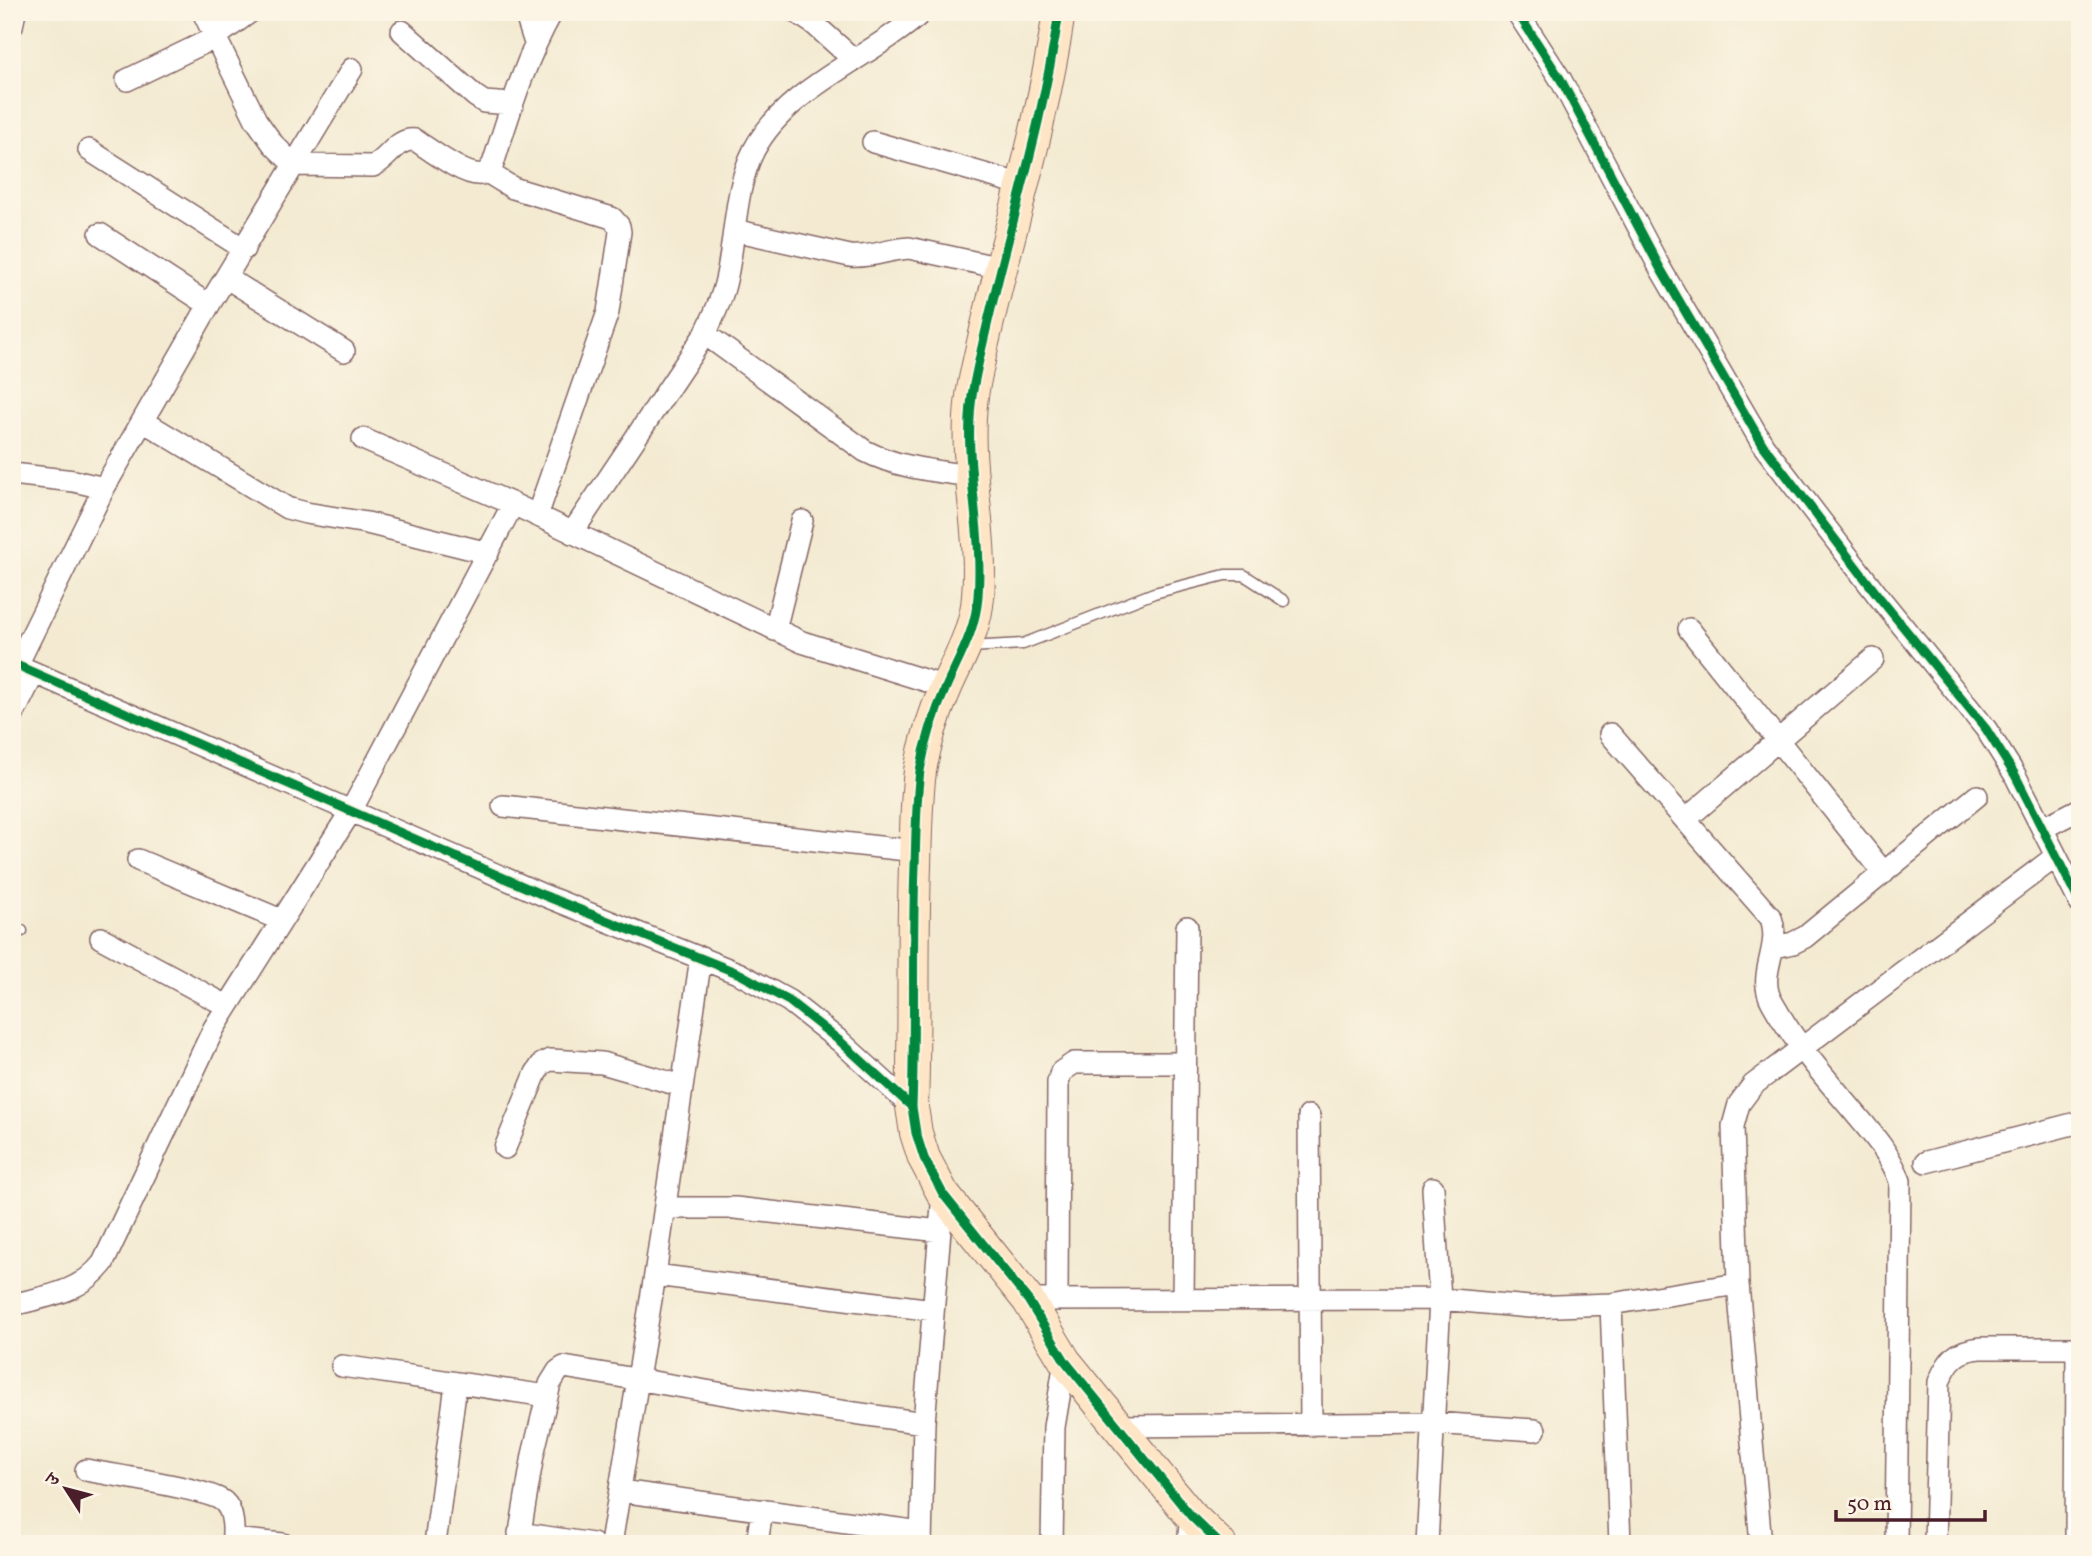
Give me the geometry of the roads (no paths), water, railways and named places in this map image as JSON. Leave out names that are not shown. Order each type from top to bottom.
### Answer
[{"type":"street","points":[[12,26],[15,12]]},
{"type":"street","points":[[203,12],[256,120],[273,144],[294,165],[373,166],[408,139],[465,171],[481,174],[487,172],[493,164],[535,43],[552,12]]},
{"type":"street","points":[[127,80],[214,38],[250,12]]},
{"type":"street","points":[[525,12],[535,43]]},
{"type":"street","points":[[796,12],[814,24],[853,59]]},
{"type":"street","points":[[572,533],[705,334],[719,306],[727,279],[743,181],[754,150],[770,127],[805,94],[853,59],[908,25],[922,12]]},
{"type":"street","points":[[1059,12],[1054,48],[1001,268],[968,422],[979,560],[978,598],[966,647],[946,687],[926,743],[921,769],[916,851],[912,1107],[924,1158],[943,1194],[1042,1300],[1065,1361],[1121,1426],[1190,1530],[1220,1544]]},
{"type":"street","points":[[1517,12],[1561,80],[1660,268],[1763,445],[1855,566],[1986,729],[2015,775],[2080,903]]},
{"type":"street","points":[[402,31],[484,102],[512,104]]},
{"type":"street","points":[[12,717],[21,667],[104,488],[209,305],[352,69]]},
{"type":"street","points":[[873,142],[1023,185]]},
{"type":"street","points":[[89,150],[244,249]]},
{"type":"street","points":[[487,172],[513,188],[612,218],[619,226],[620,232],[608,312],[537,516]]},
{"type":"street","points":[[734,230],[850,257],[863,258],[895,248],[909,248],[1001,268]]},
{"type":"street","points":[[100,234],[209,305]]},
{"type":"street","points":[[227,278],[344,351]]},
{"type":"street","points":[[705,334],[865,451],[883,461],[971,476]]},
{"type":"street","points":[[143,421],[288,508],[367,523],[488,553]]},
{"type":"street","points":[[363,439],[513,504],[802,642],[946,687]]},
{"type":"street","points":[[12,474],[74,481],[104,488]]},
{"type":"street","points":[[12,1306],[74,1288],[92,1277],[103,1263],[173,1111],[227,1006],[351,811],[513,504]]},
{"type":"street","points":[[775,630],[802,520]]},
{"type":"street","points":[[1689,629],[1884,873]]},
{"type":"street","points":[[1685,820],[1873,659]]},
{"type":"street","points":[[21,667],[543,895],[740,974],[789,1001],[841,1042],[912,1107]]},
{"type":"street","points":[[1610,734],[1771,918],[1776,936],[1767,973],[1770,999],[1810,1041],[1884,1147],[1900,1181],[1896,1544]]},
{"type":"street","points":[[1774,947],[1805,937],[1978,796]]},
{"type":"street","points":[[503,806],[916,851]]},
{"type":"street","points":[[2043,828],[2080,809]]},
{"type":"street","points":[[1761,1544],[1738,1284],[1734,1126],[1739,1104],[1753,1085],[2055,857]]},
{"type":"street","points":[[138,860],[281,920]]},
{"type":"street","points":[[1183,1299],[1187,927]]},
{"type":"street","points":[[101,938],[227,1006]]},
{"type":"street","points":[[611,1544],[655,1275],[701,957]]},
{"type":"street","points":[[505,1148],[536,1073],[542,1064],[550,1060],[602,1063],[682,1086]]},
{"type":"street","points":[[1042,1300],[1058,1082],[1061,1072],[1074,1063],[1184,1063]]},
{"type":"street","points":[[1309,1116],[1311,1425]]},
{"type":"street","points":[[1926,1162],[2080,1122]]},
{"type":"street","points":[[1427,1544],[1440,1299],[1433,1188]]},
{"type":"street","points":[[620,1491],[762,1510],[920,1538],[924,1423],[943,1194]]},
{"type":"street","points":[[665,1208],[735,1208],[940,1231]]},
{"type":"street","points":[[655,1275],[933,1310]]},
{"type":"street","points":[[1042,1300],[1440,1299],[1530,1307],[1611,1304],[1738,1284]]},
{"type":"street","points":[[1611,1304],[1620,1544]]},
{"type":"street","points":[[1935,1544],[1939,1382],[1953,1355],[1966,1349],[2078,1348],[2076,1544]]},
{"type":"street","points":[[1052,1544],[1054,1427],[1065,1361]]},
{"type":"street","points":[[342,1366],[547,1396]]},
{"type":"street","points":[[593,1544],[518,1539],[533,1455],[550,1384],[564,1367],[742,1397],[924,1423]]},
{"type":"street","points":[[435,1544],[456,1384]]},
{"type":"street","points":[[1121,1426],[1434,1423],[1535,1430]]},
{"type":"street","points":[[86,1470],[204,1492],[224,1501],[232,1515],[233,1541],[283,1544]]},
{"type":"street","points":[[757,1544],[762,1510]]},
{"type":"lane","points":[[966,647],[1023,644],[1154,593],[1225,575],[1244,576],[1284,601]]}]
